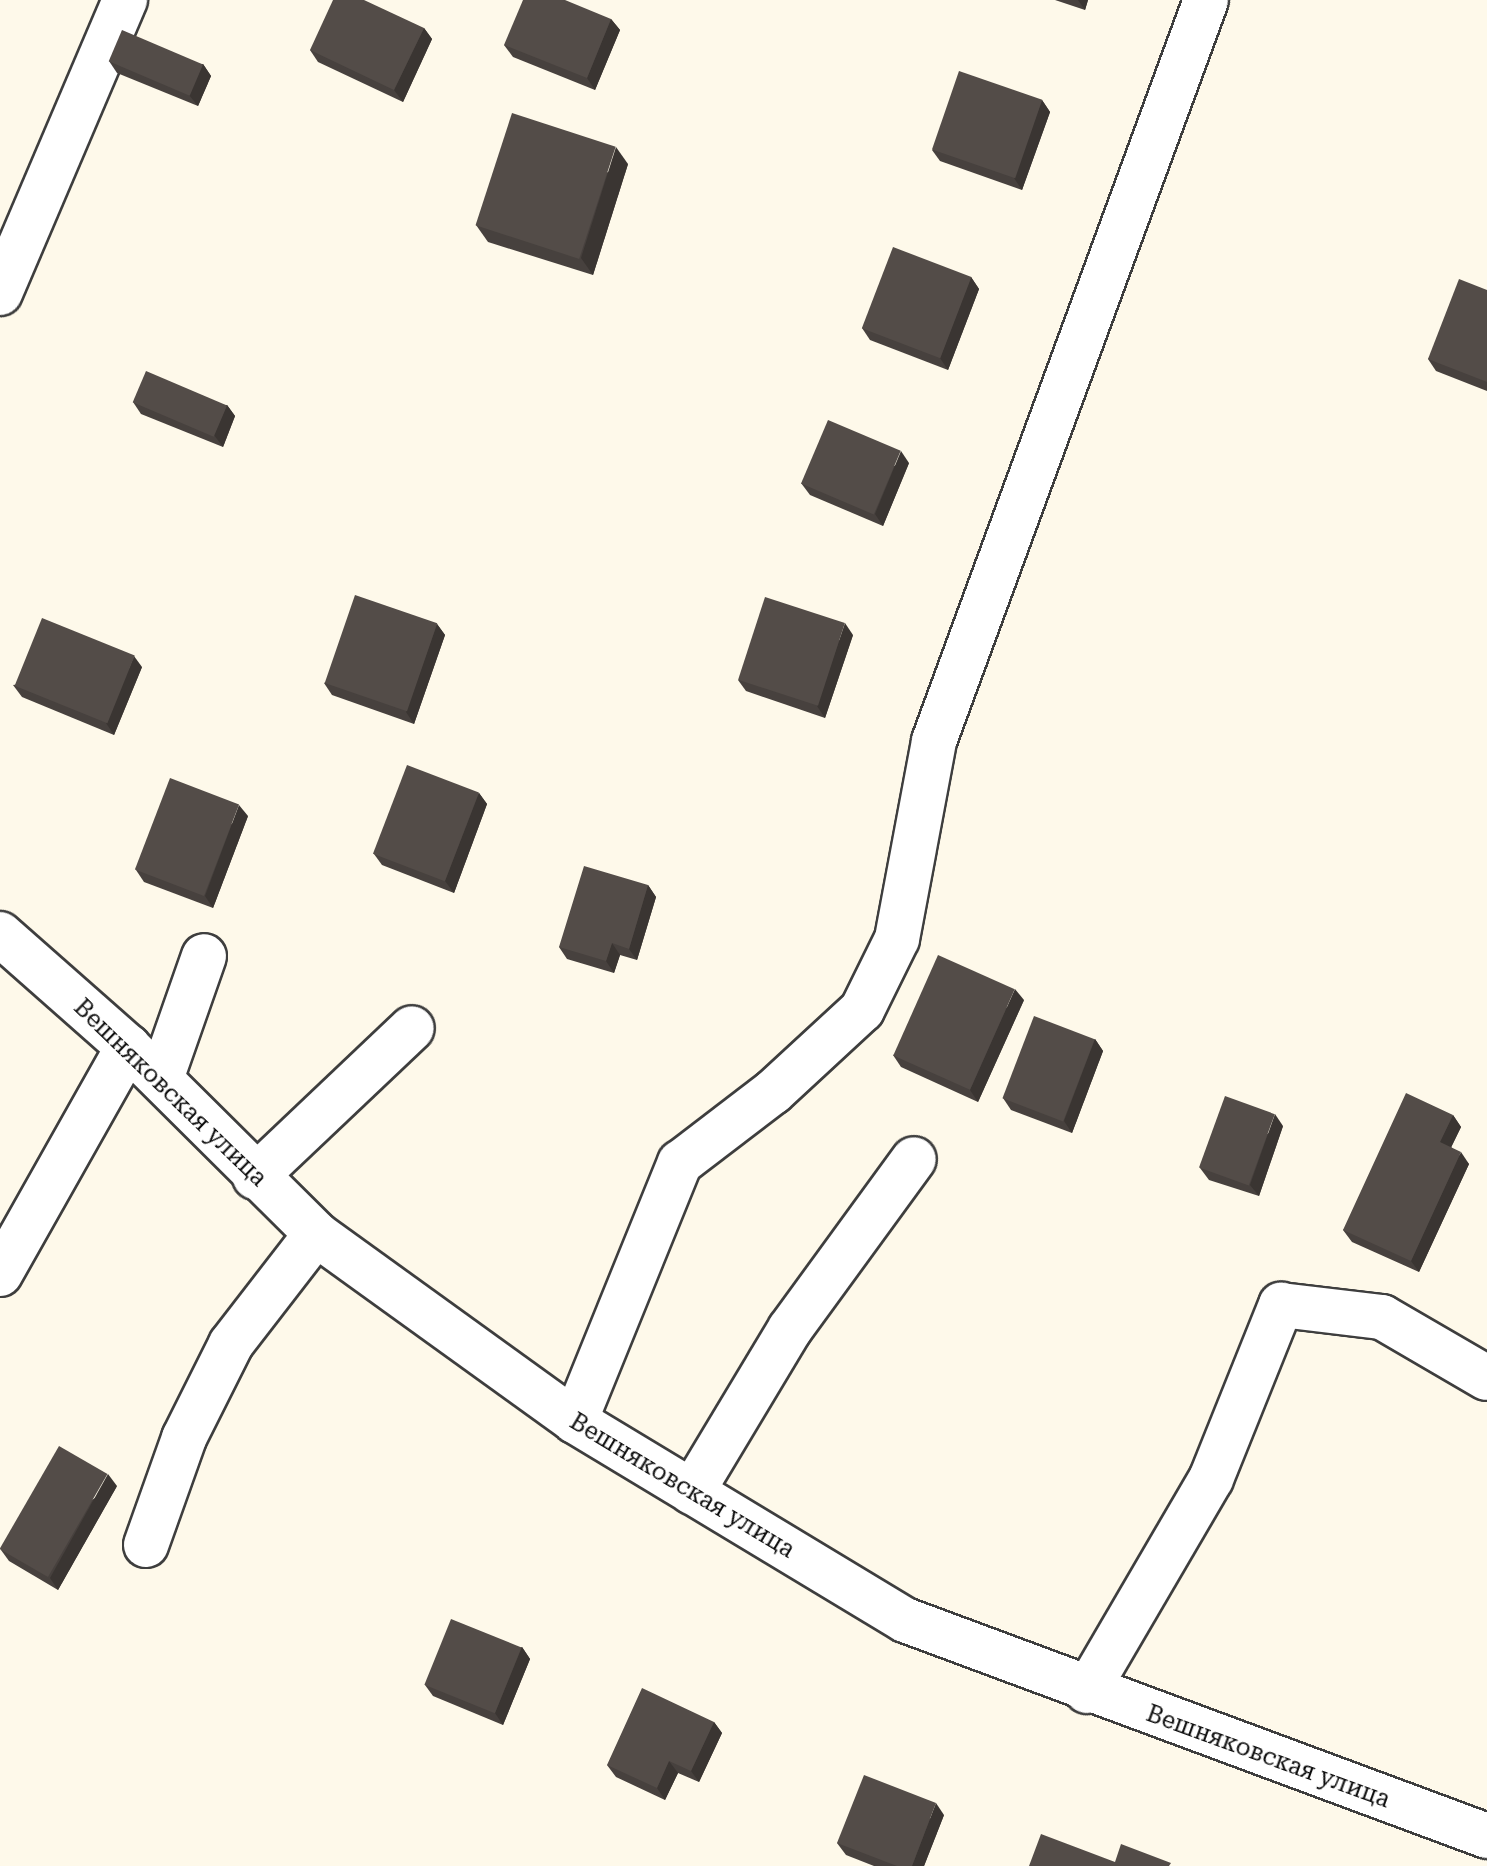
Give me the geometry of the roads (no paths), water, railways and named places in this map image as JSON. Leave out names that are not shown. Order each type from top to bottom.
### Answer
[{"type":"street","points":[[0,293],[125,0]]},
{"type":"street","points":[[575,1421],[680,1163],[773,1092],[862,1010],[897,939],[934,741],[1206,0]]},
{"type":"street","name":"Вешняковская улица","points":[[0,934],[128,1047],[255,1177],[316,1234],[575,1421],[692,1492],[905,1620],[1087,1691],[1487,1836]]},
{"type":"street","points":[[161,1079],[204,956]]},
{"type":"street","points":[[255,1177],[412,1028]]},
{"type":"street","points":[[0,1274],[128,1047]]},
{"type":"street","points":[[692,1492],[790,1329],[914,1159]]},
{"type":"street","points":[[146,1545],[184,1438],[231,1344],[316,1234]]},
{"type":"street","points":[[1087,1691],[1211,1479],[1281,1305],[1382,1317],[1487,1378]]}]
